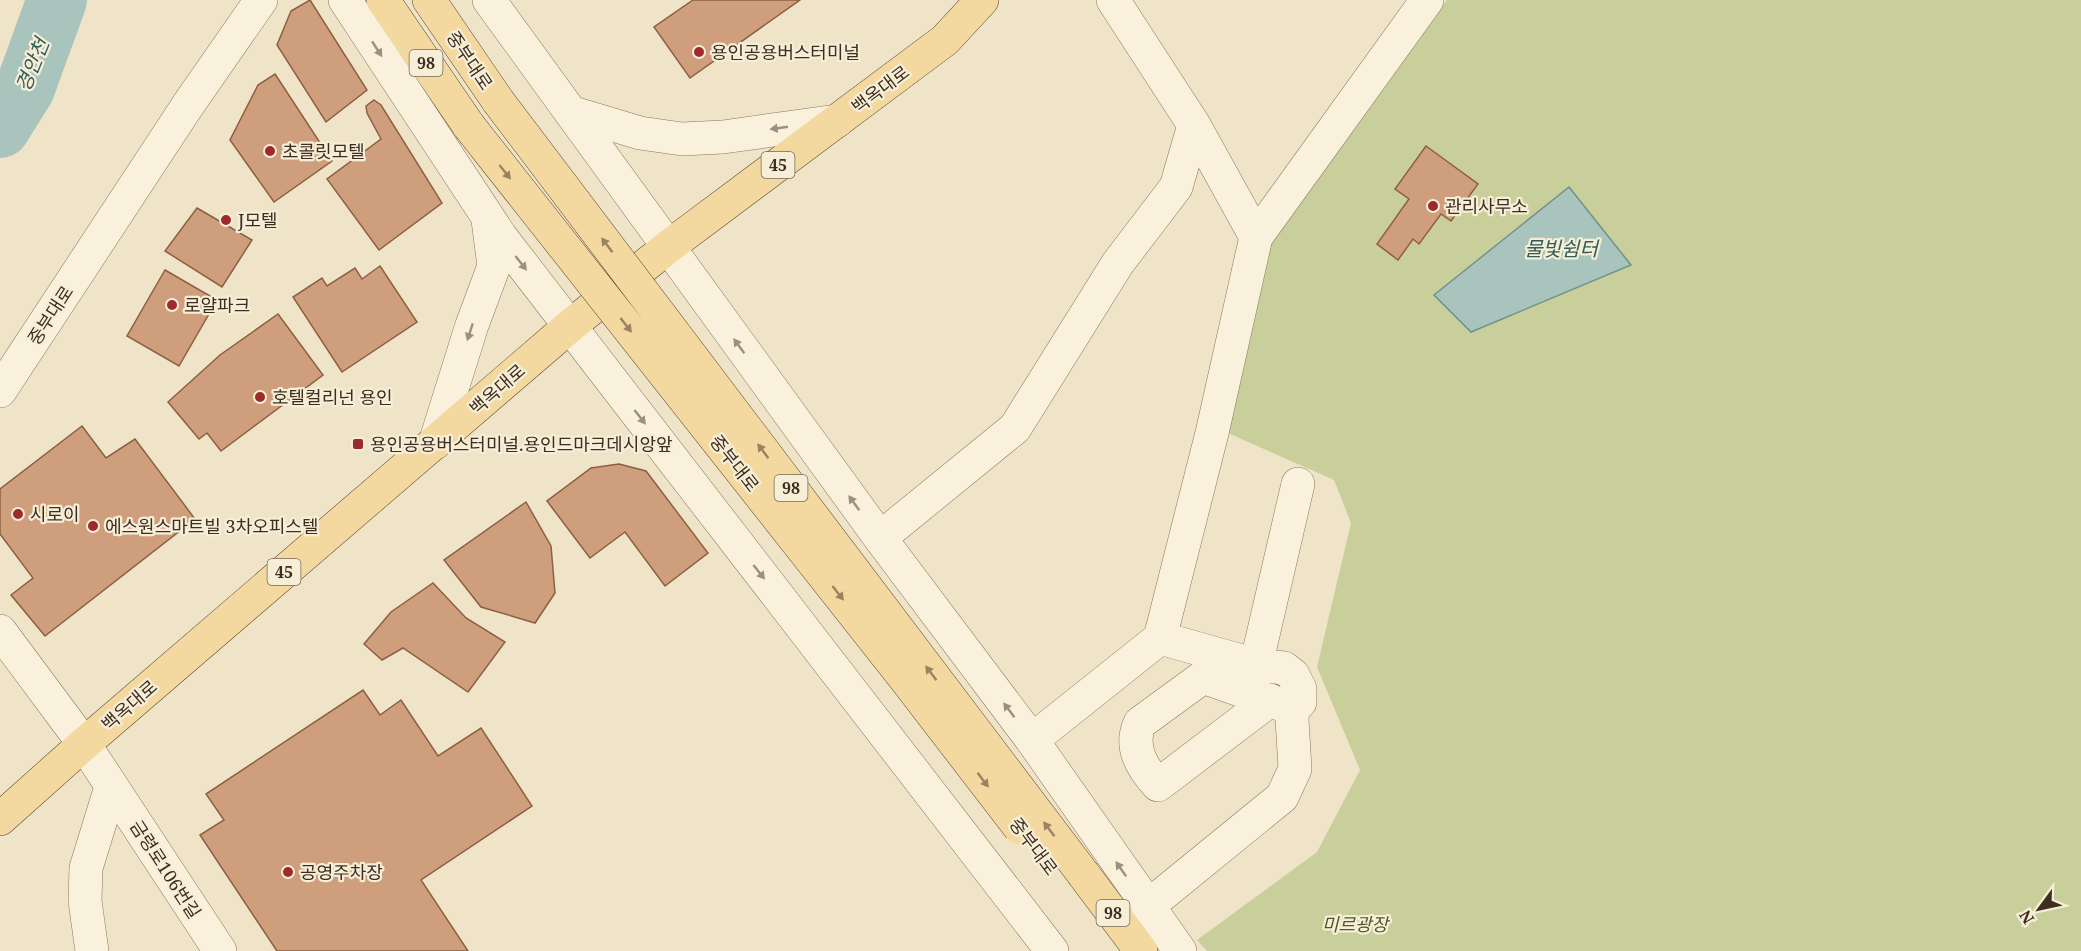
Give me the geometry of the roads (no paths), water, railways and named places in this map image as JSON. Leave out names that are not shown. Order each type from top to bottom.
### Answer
[{"type":"main road","name":"중부대로","points":[[383,0],[469,126],[908,681],[1075,882],[1141,951]]},
{"type":"main road","name":"중부대로","points":[[429,0],[498,101],[1075,882],[1113,951]]},
{"type":"main road","name":"백옥대로","points":[[0,819],[570,326],[668,248],[945,40],[982,0]]},
{"type":"street","name":"중부대로","points":[[0,391],[182,115],[261,0]]},
{"type":"street","points":[[345,0],[501,237],[1052,951]]},
{"type":"street","points":[[489,0],[879,538],[1032,740],[1180,951]]},
{"type":"street","points":[[1113,0],[1194,125],[1256,237]]},
{"type":"street","points":[[1032,740],[1160,638],[1212,433],[1256,237],[1426,0]]},
{"type":"street","points":[[570,112],[640,133],[682,139],[723,137],[837,120]]},
{"type":"street","points":[[879,538],[1015,428],[1118,263],[1176,187],[1194,125]]},
{"type":"street","points":[[435,443],[472,325],[494,266],[487,216]]},
{"type":"street","points":[[1256,666],[1298,484]]},
{"type":"street","name":"금령로106번길","points":[[0,631],[84,744],[220,951]]},
{"type":"street","points":[[1147,907],[1282,796],[1295,769],[1292,719],[1281,704],[1300,702],[1300,689],[1293,675],[1284,668],[1256,666],[1160,638]]},
{"type":"street","name":"금령로106번길","points":[[92,951],[85,901],[86,868],[111,787]]},
{"type":"water","name":"물빛쉼터","points":[[1569,187],[1631,265],[1471,332],[1434,295]]},
{"type":"waterway","name":"경안천","points":[[0,128],[25,88],[57,0]]},
{"type":"place","name":"용인공용버스터미널","points":[[699,52]]},
{"type":"place","name":"초콜릿모텔","points":[[270,151]]},
{"type":"place","name":"관리사무소","points":[[1433,206]]},
{"type":"place","name":"J모텔","points":[[226,220]]},
{"type":"place","name":"로얄파크","points":[[172,305]]},
{"type":"place","name":"호텔컬리넌 용인","points":[[260,397]]},
{"type":"place","name":"용인공용버스터미널.용인드마크데시앙앞","points":[[358,444]]},
{"type":"place","name":"시로이","points":[[18,514]]},
{"type":"place","name":"에스원스마트빌 3차오피스텔","points":[[93,526]]},
{"type":"place","name":"공영주차장","points":[[288,872]]},
{"type":"park label","name":"미르광장","points":[[1355,924]]}]
